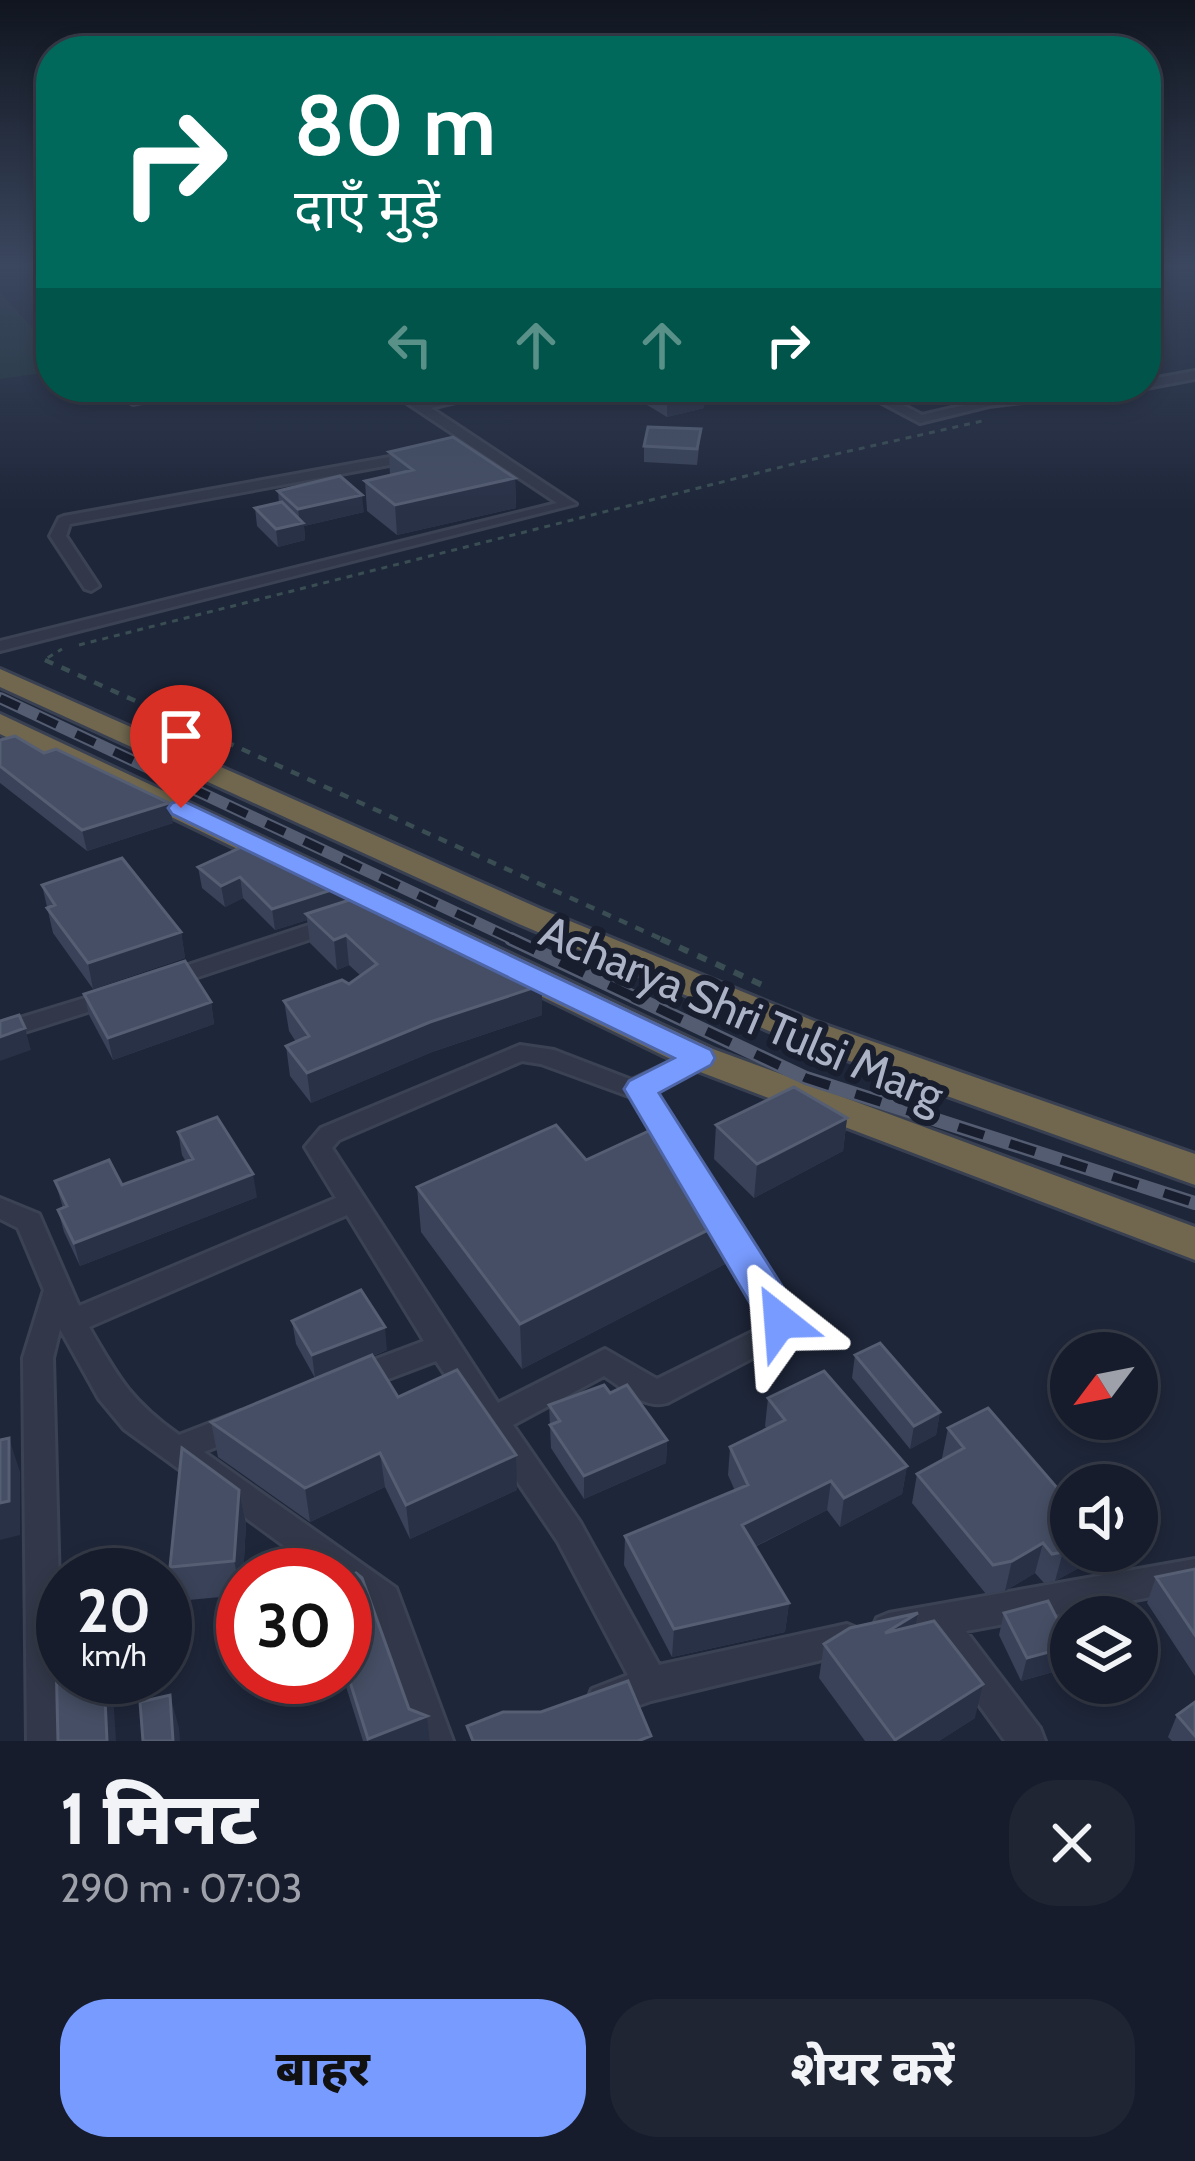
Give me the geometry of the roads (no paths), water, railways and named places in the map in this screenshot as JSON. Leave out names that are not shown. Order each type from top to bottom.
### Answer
[{"type":"highway","name":"Acharya Shri Tulsi Marg","points":[[0,677],[531,917],[801,1030],[1195,1170]]},
{"type":"highway","name":"Acharya Shri Tulsi Marg","points":[[0,723],[700,1058],[1195,1244]]},
{"type":"street","points":[[1161,381],[1195,375]]},
{"type":"street","points":[[0,646],[568,506],[411,402]]},
{"type":"street","points":[[419,407],[442,402]]},
{"type":"street","points":[[887,402],[920,419],[989,402]]},
{"type":"street","points":[[445,451],[482,445]]},
{"type":"street","points":[[91,586],[58,536],[64,521],[427,454]]},
{"type":"street","points":[[0,1032],[388,905]]},
{"type":"street","points":[[651,1684],[569,1532],[319,1155],[322,1140],[495,1062],[533,1053],[614,1086],[640,1089],[700,1058]]},
{"type":"street","points":[[496,1419],[605,1361],[656,1394],[764,1339],[780,1321],[778,1310],[640,1089]]},
{"type":"street","points":[[71,1322],[350,1203]]},
{"type":"street","points":[[0,1208],[29,1221],[71,1322],[123,1407],[174,1450],[384,1599],[435,1741]]},
{"type":"street","points":[[45,1741],[38,1358],[57,1291]]},
{"type":"street","points":[[331,1390],[442,1346]]},
{"type":"street","points":[[174,1450],[264,1415]]},
{"type":"street","points":[[571,1712],[651,1684],[907,1624],[1195,1574]]},
{"type":"street","points":[[939,1622],[1027,1741]]},
{"type":"railway","points":[[0,698],[518,942]]},
{"type":"railway","points":[[511,939],[806,1078],[1195,1203]]}]
